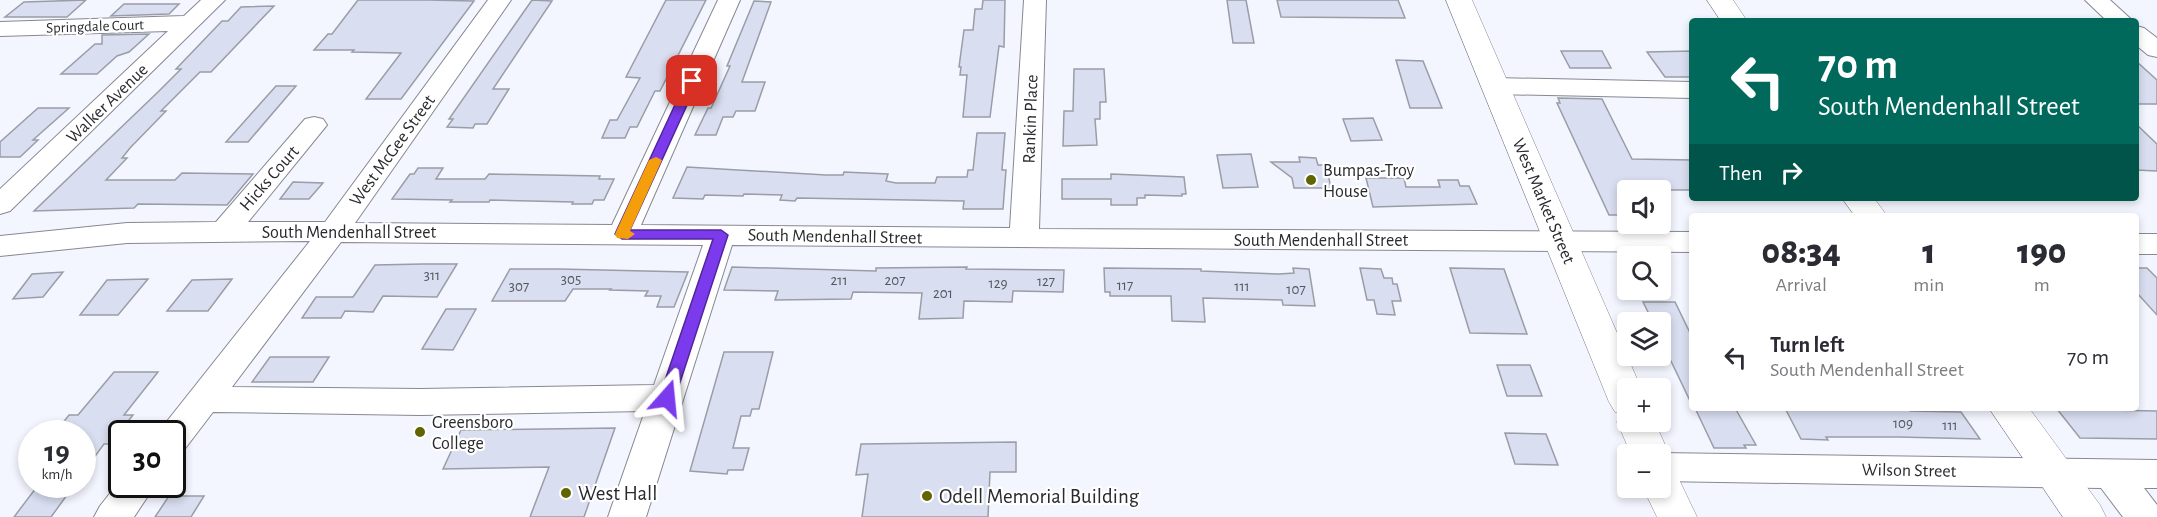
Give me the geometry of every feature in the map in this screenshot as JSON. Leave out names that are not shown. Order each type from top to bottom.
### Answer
[{"type":"main road","name":"West Market Street","points":[[1459,0],[1618,378]]},
{"type":"main road","points":[[1720,0],[1732,18]]},
{"type":"main road","points":[[2010,411],[2086,517]]},
{"type":"main road","points":[[1668,498],[1677,517]]},
{"type":"street","name":"Walker Avenue","points":[[0,205],[214,0]]},
{"type":"street","name":"West McGee Street","points":[[186,422],[334,231],[500,0]]},
{"type":"street","points":[[622,234],[729,0]]},
{"type":"street","name":"Rankin Place","points":[[1024,238],[1035,0]]},
{"type":"street","points":[[2096,0],[2117,18]]},
{"type":"street","name":"Springdale Court","points":[[0,29],[190,23]]},
{"type":"street","points":[[2139,35],[2157,50]]},
{"type":"street","points":[[1495,86],[1689,90]]},
{"type":"street","name":"Hicks Court","points":[[224,231],[314,125]]},
{"type":"street","name":"South Mendenhall Street","points":[[0,246],[127,233],[224,231],[1689,242]]},
{"type":"street","points":[[627,517],[721,235]]},
{"type":"street","points":[[2139,244],[2157,244]]},
{"type":"street","points":[[204,399],[420,402],[667,398]]},
{"type":"street","name":"Wilson Street","points":[[1671,467],[2157,474]]},
{"type":"street","points":[[2111,474],[2145,517]]},
{"type":"street","points":[[113,517],[127,498]]},
{"type":"building","points":[[86,0],[67,17],[5,17],[24,2]]},
{"type":"building","points":[[358,0],[474,1],[401,99],[366,99],[401,53],[314,50],[328,34],[332,34]]},
{"type":"building","points":[[532,0],[552,1],[493,89],[509,89],[487,124],[475,124],[473,128],[447,127],[453,119],[449,119]]},
{"type":"building","points":[[666,0],[706,0],[660,91],[655,91],[637,127],[630,127],[625,138],[602,138],[610,120],[617,120],[640,78],[626,77]]},
{"type":"building","points":[[983,0],[1005,0],[1004,47],[999,46],[990,117],[963,117],[967,75],[960,75],[961,67],[959,67],[964,30],[973,30],[975,9],[982,9]]},
{"type":"building","points":[[1227,0],[1246,0],[1254,43],[1233,43]]},
{"type":"building","points":[[1277,0],[1398,0],[1405,18],[1281,17]]},
{"type":"building","points":[[754,1],[771,2],[742,82],[765,82],[755,111],[736,111],[733,117],[723,117],[716,135],[695,135],[708,108],[711,108],[730,66],[727,66]]},
{"type":"building","points":[[124,4],[179,4],[169,14],[111,16]]},
{"type":"building","points":[[274,6],[211,72],[200,72],[161,111],[166,111],[130,148],[122,158],[127,158],[106,180],[175,180],[182,173],[253,174],[227,205],[138,204],[134,208],[34,211],[181,69],[176,69],[222,21],[228,21],[241,7]]},
{"type":"building","points":[[149,34],[129,52],[117,56],[97,74],[61,74],[95,44],[102,44],[102,35]]},
{"type":"building","points":[[1561,51],[1602,51],[1611,68],[1570,68]]},
{"type":"building","points":[[1689,51],[1689,77],[1665,77],[1647,52]]},
{"type":"building","points":[[1396,60],[1423,61],[1442,108],[1410,108]]},
{"type":"building","points":[[2139,64],[2157,80],[2157,104],[2139,104]]},
{"type":"building","points":[[1074,69],[1104,69],[1106,102],[1100,102],[1100,119],[1095,119],[1097,145],[1063,146],[1064,111],[1073,111]]},
{"type":"building","points":[[276,86],[296,86],[248,142],[226,142]]},
{"type":"building","points":[[1558,98],[1602,99],[1632,159],[1689,160],[1689,190],[1671,190],[1671,180],[1617,180],[1617,215],[1609,215],[1557,103],[1560,103]]},
{"type":"building","points":[[38,108],[69,108],[33,140],[38,140],[20,157],[0,157],[0,142]]},
{"type":"building","points":[[1373,118],[1382,140],[1351,141],[1343,119]]},
{"type":"building","points":[[2139,127],[2157,144],[2157,171],[2139,170]]},
{"type":"building","points":[[977,133],[1005,133],[1002,170],[1006,170],[1003,209],[963,209],[964,201],[797,198],[795,201],[780,200],[782,195],[744,194],[743,196],[705,195],[703,199],[673,198],[687,167],[826,175],[843,175],[844,172],[888,174],[886,181],[896,183],[935,183],[937,177],[967,177],[968,170],[973,170]]},
{"type":"building","points":[[1251,154],[1258,187],[1223,188],[1217,155]]},
{"type":"building","name":"Bumpas-Troy House","points":[[1299,157],[1316,158],[1318,165],[1326,165],[1331,188],[1294,188],[1292,178],[1271,162],[1300,162]]},
{"type":"building","points":[[418,168],[443,168],[436,179],[485,179],[489,174],[600,176],[599,179],[614,179],[604,200],[594,200],[592,204],[392,199],[410,174],[414,174]]},
{"type":"building","points":[[1111,174],[1184,177],[1186,194],[1182,196],[1145,195],[1145,198],[1137,198],[1137,205],[1111,205],[1111,199],[1062,199],[1062,179],[1111,179]]},
{"type":"building","points":[[1366,178],[1404,178],[1406,187],[1440,187],[1438,180],[1458,180],[1460,186],[1469,186],[1477,204],[1373,207]]},
{"type":"building","points":[[293,182],[323,183],[309,199],[280,199]]},
{"type":"building","points":[[457,264],[437,297],[383,296],[373,312],[345,311],[341,318],[302,318],[316,297],[353,297],[375,265]]},
{"type":"building","points":[[732,267],[876,271],[876,268],[967,267],[966,269],[1064,270],[1063,292],[1013,291],[1012,302],[964,301],[963,318],[919,319],[922,293],[853,292],[851,299],[775,300],[778,291],[724,290]]},
{"type":"building","points":[[1104,268],[1201,269],[1201,271],[1279,274],[1294,273],[1293,268],[1309,269],[1315,306],[1283,305],[1282,300],[1203,298],[1205,322],[1172,321],[1171,296],[1110,296],[1110,292],[1105,292]]},
{"type":"building","points":[[1360,268],[1381,269],[1384,278],[1392,278],[1393,284],[1397,284],[1401,301],[1392,301],[1395,315],[1377,314],[1374,300],[1367,300]]},
{"type":"building","points":[[1450,268],[1504,269],[1527,334],[1470,333]]},
{"type":"building","points":[[2139,268],[2147,268],[2157,278],[2157,315],[2139,295]]},
{"type":"building","points":[[510,269],[688,272],[674,307],[657,307],[661,296],[645,296],[648,291],[611,289],[573,289],[565,301],[492,301]]},
{"type":"building","points":[[63,272],[43,297],[13,299],[32,274]]},
{"type":"building","points":[[148,279],[118,315],[80,315],[107,280]]},
{"type":"building","points":[[232,279],[208,311],[167,311],[192,280]]},
{"type":"building","points":[[1643,302],[1675,302],[1689,331],[1689,399],[1671,361],[1671,312],[1648,312]]},
{"type":"building","points":[[446,309],[476,309],[453,350],[422,349]]},
{"type":"building","points":[[724,352],[773,352],[759,409],[752,409],[750,416],[741,416],[733,448],[749,448],[743,470],[728,470],[727,474],[690,471]]},
{"type":"building","points":[[270,357],[329,357],[313,382],[252,382]]},
{"type":"building","points":[[1497,365],[1530,365],[1542,396],[1507,396]]},
{"type":"building","points":[[114,372],[158,372],[124,415],[133,415],[129,420],[108,420],[108,444],[104,444],[96,455],[96,420],[65,420],[69,415],[78,415]]},
{"type":"building","points":[[1696,411],[1737,411],[1756,445],[1744,445],[1746,448],[1714,448]]},
{"type":"building","points":[[1787,411],[1961,412],[1980,439],[1826,437],[1828,440],[1801,439]]},
{"type":"building","points":[[2059,411],[2157,411],[2157,439],[2080,438]]},
{"type":"building","name":"West Hall","points":[[615,428],[584,517],[530,517],[549,467],[443,469],[461,430]]},
{"type":"building","points":[[1505,433],[1546,434],[1558,465],[1515,464]]},
{"type":"building","name":"Odell Memorial Building","points":[[1016,442],[1016,472],[990,472],[988,517],[862,517],[868,474],[856,475],[861,444]]},
{"type":"building","points":[[204,496],[191,517],[155,517],[168,498]]},
{"type":"building","points":[[28,498],[65,498],[51,517],[14,517]]},
{"type":"slow traffic","points":[[628,234],[622,234],[656,160]]},
{"type":"place","name":"Bumpas-Troy House","points":[[1311,180]]},
{"type":"place","name":"Greensboro College","points":[[420,432]]},
{"type":"place","name":"West Hall","points":[[566,493]]},
{"type":"place","name":"Odell Memorial Building","points":[[927,496]]},
{"type":"route","points":[[667,398],[721,235],[622,234],[692,81]]}]
